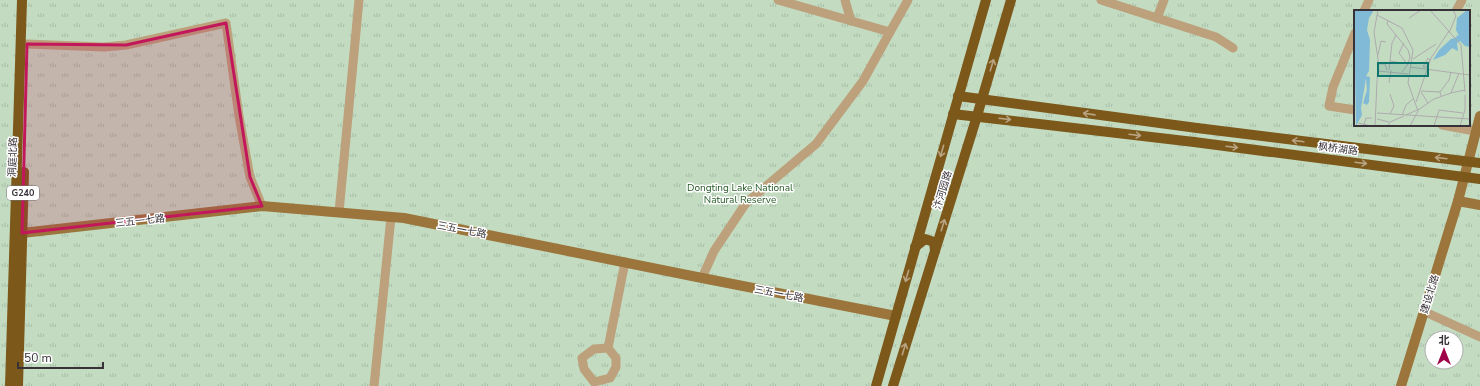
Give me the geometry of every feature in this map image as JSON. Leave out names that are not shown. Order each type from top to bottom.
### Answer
[{"type":"main road","name":"洞庭北路","points":[[10,386],[22,0]]},
{"type":"main road","name":"洞庭北路","points":[[18,386],[29,0]]},
{"type":"main road","name":"汴河园路","points":[[876,386],[986,0]]},
{"type":"main road","name":"汴河园路","points":[[893,386],[977,116],[1011,0]]},
{"type":"main road","name":"枫桥湖路","points":[[958,96],[1480,163]]},
{"type":"main road","name":"枫桥湖路","points":[[953,114],[1194,142],[1480,178]]},
{"type":"main road","name":"建设北路","points":[[1401,386],[1458,202],[1478,132],[1480,116]]},
{"type":"main road","points":[[1458,202],[1480,205]]},
{"type":"main road","name":"三五一七路","points":[[22,233],[262,206],[404,218],[896,316]]},
{"type":"main road","points":[[915,247],[925,239],[934,242],[935,253]]},
{"type":"street","points":[[339,212],[359,0]]},
{"type":"street","points":[[778,0],[890,32]]},
{"type":"street","points":[[845,0],[851,21]]},
{"type":"street","points":[[702,278],[714,251],[746,203],[816,144],[863,81],[908,0]]},
{"type":"street","points":[[1101,0],[1216,37],[1233,48]]},
{"type":"street","points":[[1157,18],[1164,0]]},
{"type":"street","points":[[1364,10],[1369,0]]},
{"type":"street","points":[[1457,10],[1462,0]]},
{"type":"street","points":[[28,44],[104,47],[126,45],[226,23],[239,116],[250,177],[262,206]]},
{"type":"street","points":[[1354,35],[1333,87],[1329,106],[1354,110]]},
{"type":"street","points":[[1447,126],[1478,132]]},
{"type":"street","points":[[374,386],[391,217]]},
{"type":"street","points":[[608,348],[625,262]]},
{"type":"street","points":[[1424,310],[1480,337]]},
{"type":"highlighted area","points":[[226,23],[250,177],[262,206],[22,233],[27,44],[126,45]]},
{"type":"green space","name":"Dongting Lake National Natural Reserve","points":[[0,0],[1480,0],[1480,386],[0,386]]}]
